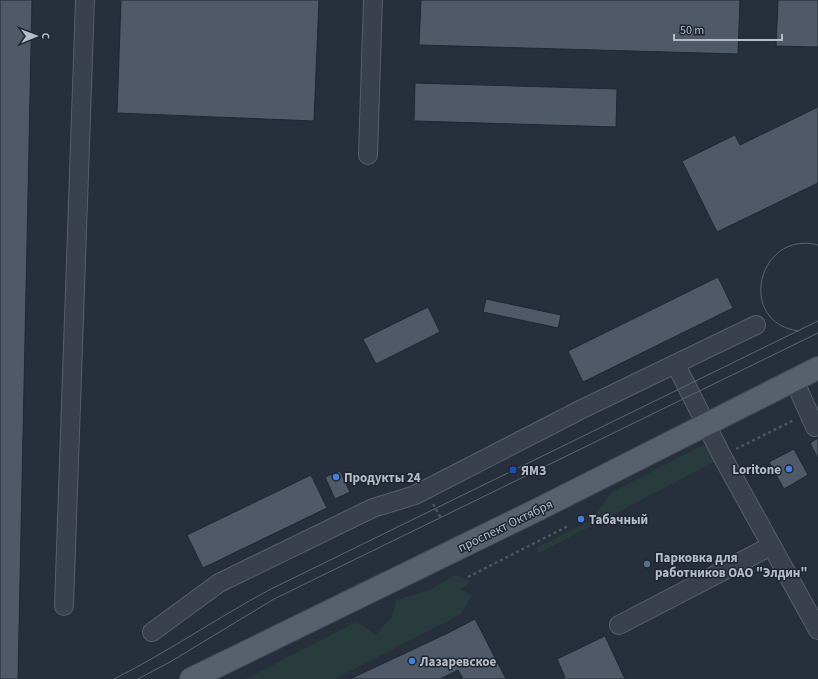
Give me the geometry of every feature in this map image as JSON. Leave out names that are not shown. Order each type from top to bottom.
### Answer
[{"type":"main road","name":"проспект Октября","points":[[191,679],[539,509],[818,368]]},
{"type":"street","points":[[64,606],[85,0]]},
{"type":"street","points":[[368,155],[373,0]]},
{"type":"street","points":[[152,632],[219,583],[373,508],[415,495],[582,409],[676,365],[756,325]]},
{"type":"street","points":[[676,365],[722,456],[818,630]]},
{"type":"street","points":[[794,380],[813,419]]},
{"type":"street","points":[[619,625],[771,546]]},
{"type":"path","points":[[722,456],[813,419]]},
{"type":"path","points":[[468,577],[568,526]]},
{"type":"shaded area","points":[[707,443],[716,461],[539,553],[536,548],[590,521],[612,492]]},
{"type":"shaded area","points":[[456,575],[470,582],[461,589],[472,596],[461,614],[335,679],[246,679],[356,622],[376,634],[392,617],[396,600],[427,591]]},
{"type":"building","points":[[0,0],[32,0],[18,679],[0,679]]},
{"type":"building","points":[[121,0],[319,0],[314,121],[117,113]]},
{"type":"building","points":[[421,0],[740,0],[738,54],[419,45]]},
{"type":"building","points":[[778,0],[818,0],[818,47],[776,46]]},
{"type":"building","points":[[415,83],[617,89],[616,127],[414,121]]},
{"type":"building","points":[[818,107],[818,183],[717,232],[682,161],[735,135],[740,145]]},
{"type":"building","points":[[718,277],[733,308],[583,382],[568,351]]},
{"type":"building","points":[[486,299],[561,315],[558,328],[483,312]]},
{"type":"building","points":[[428,307],[440,332],[376,364],[363,339]]},
{"type":"building","points":[[818,438],[818,459],[810,443]]},
{"type":"building","name":"Loritone","points":[[794,449],[808,475],[784,489],[769,462]]},
{"type":"building","points":[[340,471],[350,492],[335,499],[325,477]]},
{"type":"building","points":[[311,475],[327,508],[203,568],[187,535]]},
{"type":"building","points":[[475,619],[506,679],[463,679],[458,670],[440,679],[350,679],[448,633]]},
{"type":"building","points":[[605,636],[625,679],[561,679],[565,677],[557,659]]},
{"type":"tram line","points":[[799,331],[779,324],[767,312],[761,296],[762,279],[769,263],[781,251],[797,244],[818,245]]},
{"type":"tram line","points":[[114,679],[154,658],[269,590],[818,321]]},
{"type":"tram line","points":[[138,679],[170,662],[274,599],[818,333]]},
{"type":"place","name":"Loritone","points":[[789,469]]},
{"type":"place","name":"ЯМЗ","points":[[513,470]]},
{"type":"place","name":"Продукты 24","points":[[336,477]]},
{"type":"place","name":"Табачный","points":[[581,519]]},
{"type":"place","name":"Парковка для работников ОАО \"Элдин\"","points":[[647,564]]},
{"type":"place","name":"Лазаревское","points":[[412,661]]}]
